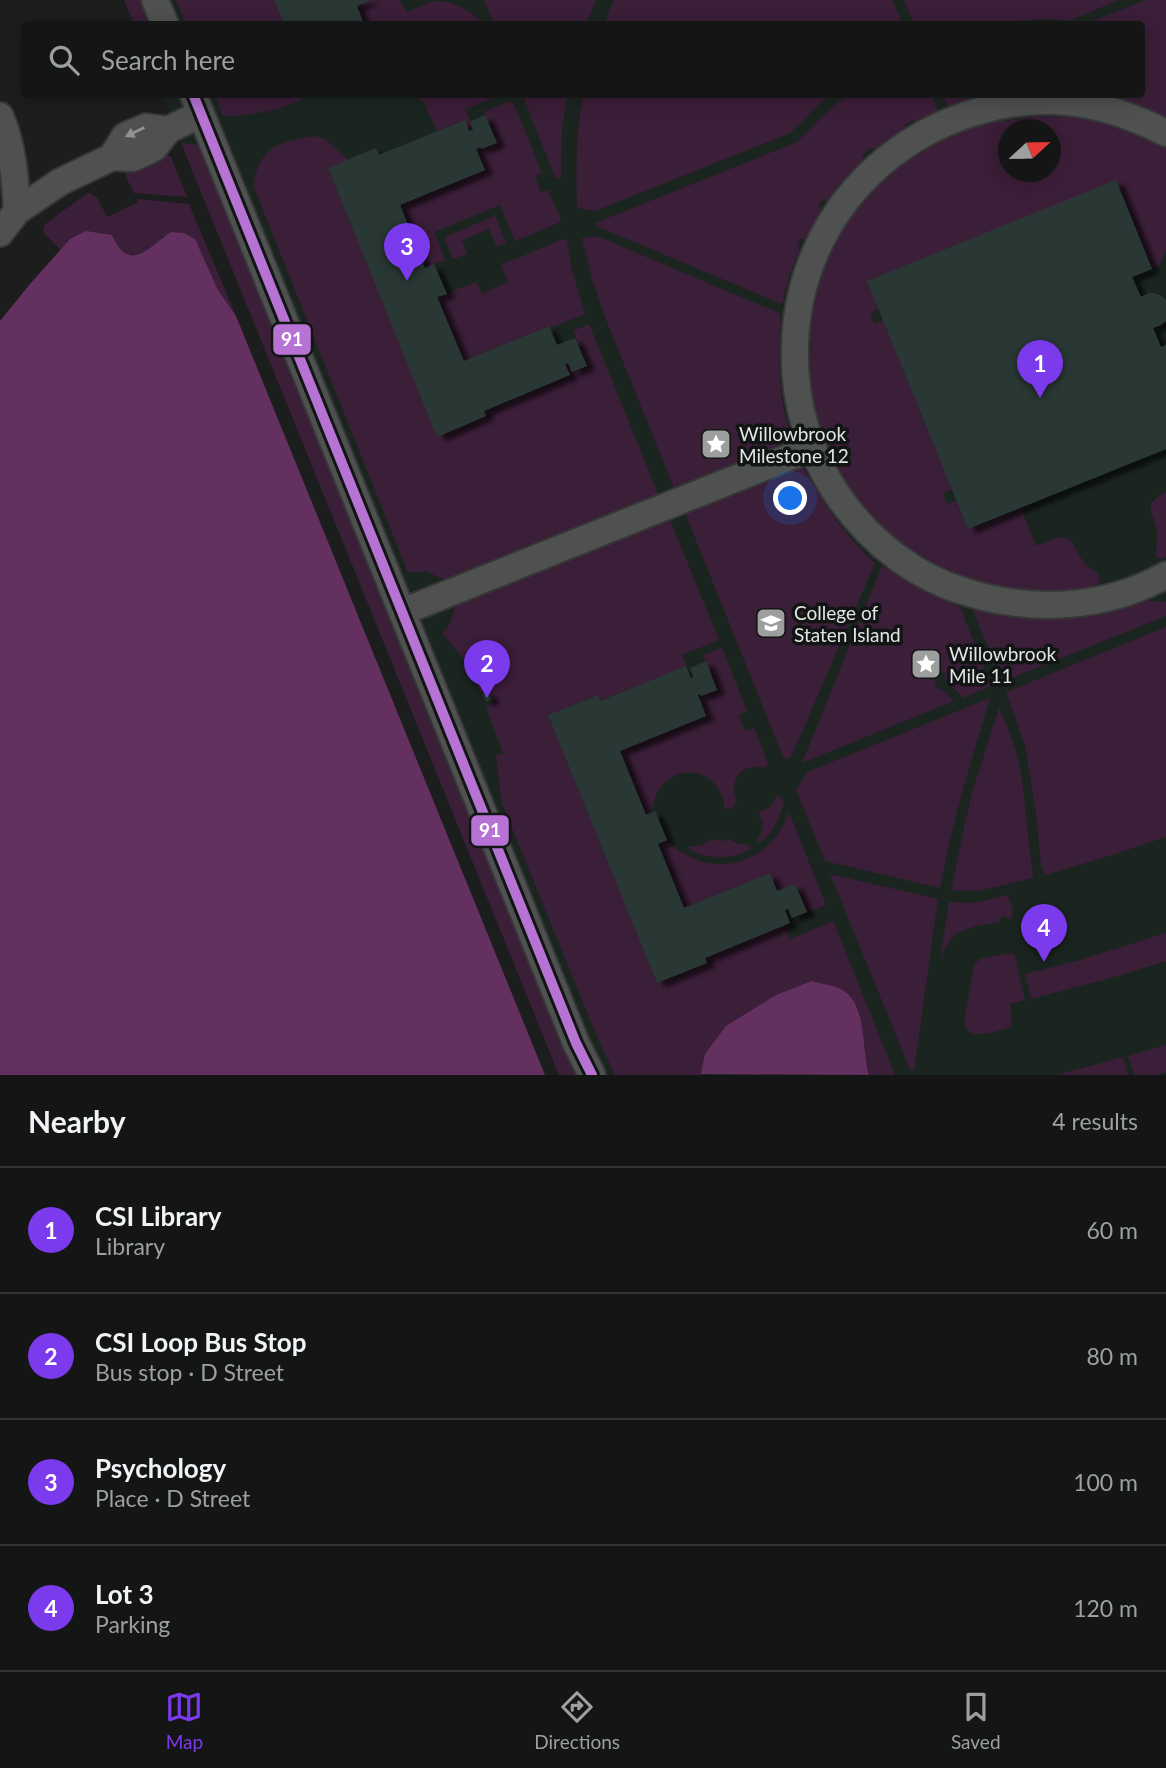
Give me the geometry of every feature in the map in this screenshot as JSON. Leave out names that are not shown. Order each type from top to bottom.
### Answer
[{"type":"street","points":[[155,0],[164,21]]},
{"type":"street","points":[[1166,133],[1127,115],[1087,105],[1046,101],[1005,105],[965,114],[928,130],[893,152],[862,180],[837,212],[816,248],[803,286],[795,327],[794,368],[800,409],[812,448],[831,485],[854,518],[883,547],[916,570],[953,588],[992,600],[1032,606],[1073,604],[1113,597],[1166,575]]},
{"type":"street","points":[[0,233],[17,211],[60,182],[111,157],[125,136],[146,127],[168,130],[196,104],[576,1043],[592,1075]]},
{"type":"street","points":[[0,116],[15,168],[17,211]]},
{"type":"street","points":[[402,612],[812,448]]},
{"type":"shaded area","name":"College of Staten Island","points":[[124,0],[1166,0],[1166,1075],[559,1075],[163,98],[1145,98],[1145,21],[133,21]]},
{"type":"shaded area","points":[[124,0],[142,0],[150,21],[133,21]]},
{"type":"shaded area","points":[[176,0],[274,0],[283,21],[185,21]]},
{"type":"shaded area","points":[[371,0],[399,0],[407,12],[434,1],[448,2],[468,11],[480,21],[363,21],[357,6]]},
{"type":"shaded area","points":[[484,0],[596,0],[587,21],[493,21]]},
{"type":"shaded area","points":[[614,0],[892,0],[901,21],[605,21]]},
{"type":"shaded area","points":[[904,0],[1119,0],[1071,20],[913,21]]},
{"type":"shaded area","points":[[1146,0],[1166,0],[1166,120],[1106,98],[1145,98],[1145,21],[1093,21]]},
{"type":"shaded area","points":[[216,98],[304,98],[268,111],[223,116]]},
{"type":"shaded area","points":[[418,98],[493,98],[465,109],[473,130],[469,131],[465,120],[437,131],[424,103]]},
{"type":"shaded area","points":[[567,98],[562,128],[561,177],[556,179],[524,99]]},
{"type":"shaded area","points":[[582,98],[826,98],[790,133],[595,211],[577,208],[579,123]]},
{"type":"shaded area","points":[[844,98],[932,98],[938,111],[916,124],[913,120],[905,125],[906,129],[875,150],[872,147],[862,155],[864,158],[827,201],[823,199],[818,207],[821,209],[805,240],[801,238],[797,246],[800,248],[782,304],[596,226],[595,223],[797,142]]},
{"type":"shaded area","points":[[944,98],[984,98],[948,108]]},
{"type":"shaded area","points":[[513,102],[542,173],[535,176],[541,192],[548,190],[561,220],[515,241],[500,205],[434,232],[445,260],[425,268],[400,205],[485,170],[476,149],[496,143],[484,112]]},
{"type":"shaded area","points":[[1073,117],[1097,121],[1144,137],[1166,148],[1166,250],[1159,266],[879,309],[870,314],[874,324],[883,320],[952,490],[943,493],[947,504],[956,501],[968,529],[1021,508],[1036,546],[1059,537],[1069,539],[1084,562],[1100,578],[1100,582],[1091,587],[1048,593],[1003,590],[925,564],[928,559],[919,554],[916,559],[871,522],[833,472],[810,407],[815,406],[813,397],[808,397],[805,350],[811,350],[811,339],[806,339],[818,275],[850,212],[868,191],[911,156],[953,133],[977,125],[998,122],[998,182],[1061,182],[1061,119],[1020,119]]},
{"type":"shaded area","points":[[314,136],[325,139],[348,160],[328,168],[437,436],[485,417],[484,411],[569,376],[565,364],[568,363],[572,372],[587,366],[573,331],[589,324],[658,494],[445,580],[426,571],[408,573],[253,185],[261,161],[273,148]]},
{"type":"shaded area","points":[[181,143],[197,145],[201,149],[578,1075],[559,1075]]},
{"type":"shaded area","points":[[164,152],[171,157],[187,197],[134,193],[125,171]]},
{"type":"shaded area","points":[[87,193],[98,199],[107,217],[138,202],[137,199],[189,204],[236,316],[218,290],[195,240],[163,236],[154,245],[132,256],[120,250],[112,235],[70,239],[61,250],[43,232],[44,225]]},
{"type":"shaded area","points":[[495,216],[506,243],[497,247],[489,229],[462,240],[467,254],[453,259],[444,237]]},
{"type":"shaded area","points":[[86,231],[112,235],[121,250],[134,255],[141,254],[171,232],[184,233],[195,239],[218,290],[236,316],[545,1075],[0,1075],[0,321],[70,239]]},
{"type":"shaded area","points":[[593,236],[779,313],[780,378],[783,407],[791,440],[674,488],[593,282],[582,238]]},
{"type":"shaded area","points":[[563,239],[567,240],[571,267],[585,314],[464,361],[437,297],[476,282],[482,294],[508,282],[501,265]]},
{"type":"shaded area","points":[[798,467],[804,469],[845,531],[875,563],[788,759],[783,757],[685,513]]},
{"type":"shaded area","points":[[1166,492],[1166,557],[1163,559],[1157,558],[1156,555],[1157,531],[1151,505]]},
{"type":"shaded area","points":[[667,519],[671,522],[719,640],[682,655],[686,666],[600,701],[597,695],[548,715],[657,983],[706,964],[705,958],[785,925],[790,939],[833,921],[895,1075],[869,1075],[857,1005],[702,1075],[615,1075],[595,1032],[501,801],[496,755],[503,754],[486,707],[494,703],[488,689],[480,692],[467,663],[442,633],[449,625],[456,605]]},
{"type":"shaded area","points":[[882,566],[915,586],[960,607],[991,686],[963,698],[944,678],[946,675],[941,669],[938,670],[928,660],[922,665],[928,673],[926,675],[932,681],[934,679],[940,690],[954,701],[802,763]]},
{"type":"shaded area","points":[[1141,600],[1166,602],[1166,616],[1002,682],[973,610],[1022,618],[1052,619],[1091,614]]},
{"type":"shaded area","points":[[1166,627],[1166,837],[1045,875],[1041,865],[1025,745],[1006,692]]},
{"type":"shaded area","points":[[722,648],[747,711],[739,715],[745,731],[754,728],[768,763],[766,768],[750,767],[739,774],[734,786],[737,802],[731,809],[725,809],[721,793],[712,781],[701,775],[676,775],[665,783],[656,795],[652,812],[646,815],[620,751],[706,716],[698,695],[702,696],[717,689],[703,655]]},
{"type":"shaded area","points":[[990,698],[956,816],[940,888],[825,861],[796,790],[807,772]]},
{"type":"shaded area","points":[[999,708],[1017,755],[1022,778],[1033,878],[978,891],[951,890],[971,796]]},
{"type":"shaded area","points":[[777,794],[784,803],[782,809],[772,830],[760,843],[757,840],[762,828],[760,811],[772,806]]},
{"type":"shaded area","points":[[789,812],[826,905],[807,912],[796,884],[777,891],[770,873],[684,908],[658,844],[667,840],[683,853],[701,861],[719,864],[736,862],[753,856],[768,845],[780,831]]},
{"type":"shaded area","points":[[712,839],[729,839],[739,844],[748,844],[750,849],[720,857],[689,850],[689,846],[700,846]]},
{"type":"shaded area","points":[[830,874],[938,899],[912,1071],[910,1069]]},
{"type":"shaded area","points":[[1008,895],[1012,909],[1011,918],[1008,920],[1006,916],[999,918],[1000,922],[961,931],[949,941],[940,960],[949,902],[975,903]]},
{"type":"shaded area","points":[[1166,933],[1166,961],[1031,999],[1025,974]]},
{"type":"shaded area","points":[[1009,953],[1015,957],[1025,1000],[1010,1004],[1012,1025],[1009,1028],[984,1034],[971,1033],[964,1023],[974,965],[980,959]]},
{"type":"shaded area","points":[[812,981],[841,989],[852,998],[860,1018],[869,1075],[701,1074],[705,1054],[726,1026],[776,995]]},
{"type":"shaded area","points":[[1166,1045],[1166,1072],[1157,1075],[1134,1075],[1128,1056]]},
{"type":"shaded area","points":[[1123,1057],[1128,1075],[1057,1075]]},
{"type":"building","points":[[274,0],[371,0],[357,6],[363,21],[283,21]]},
{"type":"building","points":[[485,115],[497,143],[476,149],[485,170],[400,205],[425,268],[434,264],[447,294],[437,297],[464,361],[549,326],[557,345],[575,338],[587,366],[572,372],[568,363],[565,364],[570,375],[484,411],[486,416],[437,437],[328,168],[376,148],[379,155],[465,120],[469,131],[473,130],[470,122]]},
{"type":"building","points":[[1116,180],[1152,269],[1132,277],[1141,297],[1153,293],[1166,300],[1166,321],[1153,328],[1161,347],[1166,345],[1166,449],[968,529],[867,281]]},
{"type":"building","points":[[706,661],[717,690],[698,695],[706,716],[620,751],[646,815],[655,811],[667,840],[658,844],[684,908],[770,873],[777,891],[795,884],[807,912],[792,918],[788,909],[785,910],[790,923],[705,958],[707,963],[657,983],[548,715],[598,695],[600,701],[686,666],[691,678],[690,668]]},
{"type":"building","points":[[488,692],[491,700],[486,702],[482,694]]},
{"type":"transit line","name":"91","points":[[195,98],[576,1043],[592,1075]]},
{"type":"place","name":"Psychology","points":[[407,281]]},
{"type":"place","name":"CSI Library","points":[[1040,398]]},
{"type":"place","name":"Willowbrook Milestone 12","points":[[716,444]]},
{"type":"place","name":"College of Staten Island","points":[[771,623]]},
{"type":"place","name":"Willowbrook Mile 11","points":[[926,664]]},
{"type":"place","name":"CSI Loop Bus Stop","points":[[487,698]]},
{"type":"place","name":"Lot 3","points":[[1044,962]]}]
